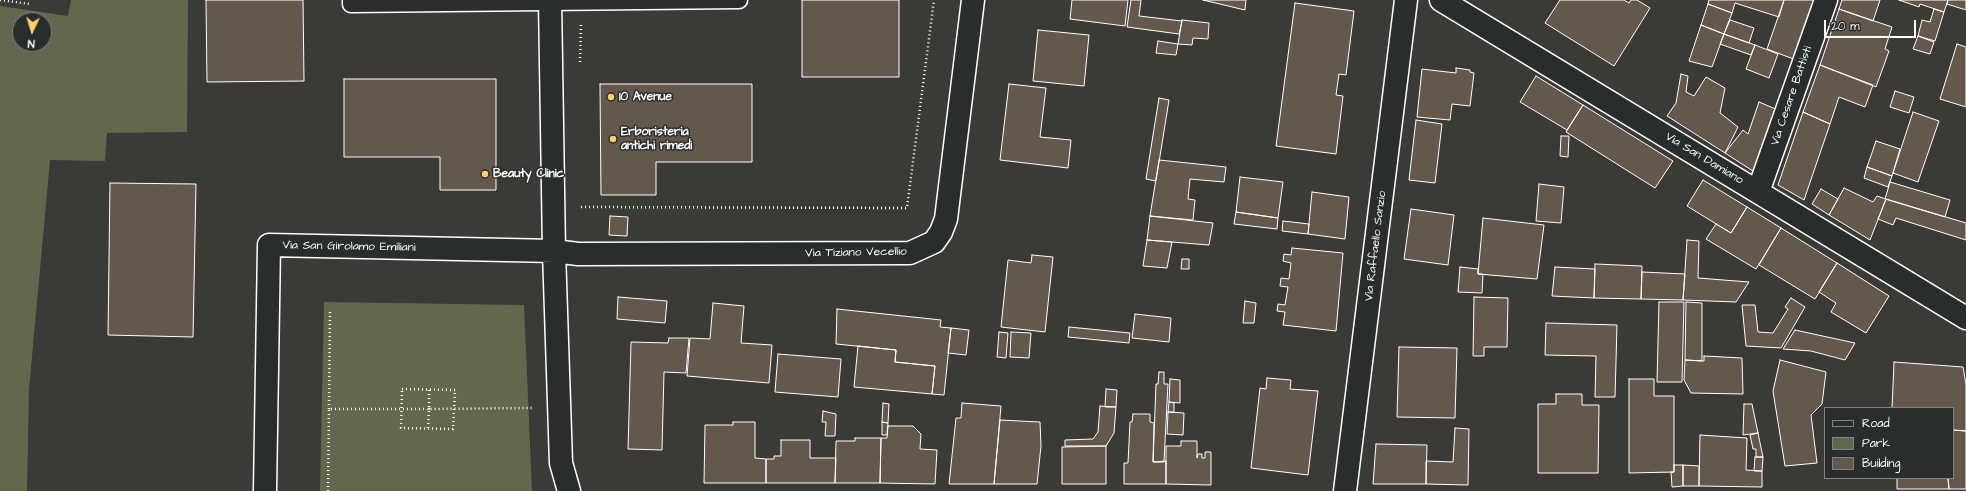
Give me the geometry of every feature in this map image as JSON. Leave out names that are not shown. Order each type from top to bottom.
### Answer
[{"type":"street","name":"Via Tiziano Vecellio","points":[[554,251],[578,254],[910,253],[934,242],[941,232],[946,219],[973,0]]},
{"type":"street","name":"Via Raffaello Sanzio","points":[[1345,491],[1406,0]]},
{"type":"street","name":"Via San Damiano","points":[[1441,0],[1966,318]]},
{"type":"street","name":"Via Cesare Battisti","points":[[1758,192],[1826,0]]},
{"type":"street","points":[[550,2],[554,251],[560,463],[569,491]]},
{"type":"street","name":"Via San Girolamo Emiliani","points":[[265,491],[269,245],[554,251]]},
{"type":"lane","points":[[351,0],[351,4],[581,3],[739,0]]},
{"type":"path","points":[[0,0],[30,4]]},
{"type":"path","points":[[578,207],[907,208],[934,0]]},
{"type":"path","points":[[580,65],[581,3]]},
{"type":"path","points":[[328,491],[330,309]]},
{"type":"path","points":[[402,389],[455,390],[453,428],[401,428],[401,408],[402,389]]},
{"type":"path","points":[[428,428],[429,390]]},
{"type":"path","points":[[329,409],[537,408]]},
{"type":"green space","points":[[71,0],[188,0],[187,132],[107,133],[105,161],[50,160],[29,389],[27,491],[0,491],[0,6],[41,12],[12,12],[12,52],[52,52],[52,14],[68,16]]},
{"type":"green space","points":[[324,302],[524,305],[532,491],[320,491]]},
{"type":"building","points":[[206,0],[303,0],[304,81],[207,82]]},
{"type":"building","points":[[802,0],[899,0],[899,77],[802,77]]},
{"type":"building","points":[[1072,0],[1128,0],[1125,26],[1070,19]]},
{"type":"building","points":[[1131,0],[1141,0],[1139,16],[1182,21],[1179,34],[1127,27]]},
{"type":"building","points":[[1203,0],[1246,0],[1245,10]]},
{"type":"building","points":[[1560,0],[1624,0],[1629,3],[1631,0],[1637,0],[1650,8],[1614,66],[1545,23]]},
{"type":"building","points":[[1709,0],[1784,0],[1779,17],[1735,3],[1732,13],[1708,4]]},
{"type":"building","points":[[1784,0],[1817,0],[1796,60],[1767,49]]},
{"type":"building","points":[[1842,0],[1880,0],[1873,21],[1839,9]]},
{"type":"building","points":[[1899,0],[1948,0],[1944,12],[1920,4],[1919,7]]},
{"type":"building","points":[[1948,0],[1966,0],[1966,10],[1947,4]]},
{"type":"building","points":[[1295,3],[1354,11],[1346,75],[1339,74],[1336,95],[1343,96],[1336,154],[1276,146]]},
{"type":"building","points":[[1708,4],[1732,13],[1724,34],[1701,25]]},
{"type":"building","points":[[1839,9],[1892,27],[1885,49],[1889,51],[1876,87],[1820,65]]},
{"type":"building","points":[[1934,9],[1944,12],[1935,41],[1918,36],[1922,20],[1930,22]]},
{"type":"building","points":[[1182,20],[1209,23],[1208,39],[1193,38],[1192,45],[1178,44]]},
{"type":"building","points":[[1730,20],[1754,28],[1749,43],[1724,34]]},
{"type":"building","points":[[1701,25],[1724,34],[1712,67],[1689,61]]},
{"type":"building","points":[[1038,30],[1089,35],[1084,86],[1033,81]]},
{"type":"building","points":[[1724,34],[1755,45],[1751,55],[1720,44]]},
{"type":"building","points":[[1918,36],[1934,42],[1930,54],[1913,49]]},
{"type":"building","points":[[1158,41],[1178,44],[1176,55],[1156,53]]},
{"type":"building","points":[[1957,44],[1966,47],[1966,107],[1940,99]]},
{"type":"building","points":[[1755,45],[1778,54],[1769,78],[1746,69]]},
{"type":"building","points":[[1820,65],[1873,85],[1865,107],[1839,97],[1830,124],[1803,112]]},
{"type":"building","points":[[1456,68],[1470,70],[1470,72],[1474,73],[1470,106],[1452,104],[1450,120],[1417,117],[1422,69],[1456,73]]},
{"type":"building","points":[[1681,74],[1688,76],[1686,92],[1694,96],[1706,77],[1725,88],[1720,113],[1738,127],[1725,153],[1667,116],[1676,103]]},
{"type":"building","points":[[1536,76],[1583,105],[1567,130],[1520,102]]},
{"type":"building","points":[[344,79],[496,79],[496,190],[440,190],[440,157],[344,157]]},
{"type":"building","points":[[600,84],[752,84],[752,162],[656,162],[656,195],[601,195]]},
{"type":"building","points":[[1009,84],[1046,88],[1040,137],[1071,140],[1068,168],[1000,160]]},
{"type":"building","points":[[1895,91],[1914,97],[1909,113],[1890,107]]},
{"type":"building","points":[[1159,98],[1169,100],[1156,181],[1146,179]]},
{"type":"building","points":[[1759,102],[1778,110],[1756,173],[1725,153],[1743,130],[1748,134]]},
{"type":"building","points":[[1583,105],[1673,161],[1655,188],[1566,132]]},
{"type":"building","points":[[1803,112],[1830,124],[1804,200],[1778,185]]},
{"type":"building","points":[[1913,112],[1939,121],[1918,182],[1893,173]]},
{"type":"building","points":[[1416,120],[1442,124],[1435,183],[1409,180]]},
{"type":"building","points":[[1561,136],[1569,136],[1568,157],[1560,156]]},
{"type":"building","points":[[1876,141],[1900,149],[1892,176],[1867,167]]},
{"type":"building","points":[[1159,160],[1226,167],[1224,182],[1190,179],[1188,199],[1195,200],[1193,220],[1150,216]]},
{"type":"building","points":[[1867,167],[1892,176],[1888,187],[1864,178]]},
{"type":"building","points":[[1240,177],[1283,182],[1278,218],[1236,212]]},
{"type":"building","points":[[1703,180],[1747,207],[1731,233],[1687,206]]},
{"type":"building","points":[[1890,182],[1950,200],[1945,217],[1885,199]]},
{"type":"building","points":[[110,183],[196,184],[193,337],[108,335]]},
{"type":"building","points":[[1539,184],[1564,187],[1561,223],[1536,221]]},
{"type":"building","points":[[1844,188],[1873,202],[1877,196],[1886,199],[1870,240],[1829,215]]},
{"type":"building","points":[[1821,189],[1838,199],[1829,215],[1812,204]]},
{"type":"building","points":[[1312,192],[1349,197],[1345,239],[1308,234]]},
{"type":"building","points":[[1886,199],[1966,223],[1966,240],[1896,218],[1893,225],[1878,219]]},
{"type":"building","points":[[1747,207],[1781,228],[1756,269],[1706,239],[1716,224],[1731,233]]},
{"type":"building","points":[[1411,209],[1454,215],[1448,265],[1404,259]]},
{"type":"building","points":[[1236,212],[1278,218],[1277,229],[1234,224]]},
{"type":"building","points":[[610,216],[628,217],[627,236],[609,235]]},
{"type":"building","points":[[1150,216],[1213,223],[1209,245],[1147,240]]},
{"type":"building","points":[[1483,218],[1544,225],[1537,279],[1478,274]]},
{"type":"building","points":[[1283,221],[1309,224],[1308,234],[1282,231]]},
{"type":"building","points":[[1781,228],[1837,263],[1815,299],[1759,265]]},
{"type":"building","points":[[1147,240],[1172,242],[1167,268],[1143,266]]},
{"type":"building","points":[[1687,240],[1699,241],[1698,278],[1749,282],[1736,302],[1683,300]]},
{"type":"building","points":[[1292,248],[1343,253],[1336,331],[1283,325],[1285,312],[1277,311],[1278,304],[1285,305],[1288,287],[1280,286],[1281,278],[1289,279],[1291,263],[1283,261],[1284,254],[1291,255]]},
{"type":"building","points":[[1032,255],[1053,257],[1045,332],[1001,327],[1008,260],[1031,263]]},
{"type":"building","points":[[1182,259],[1189,259],[1189,269],[1181,269]]},
{"type":"building","points":[[1837,263],[1889,296],[1866,333],[1831,312],[1836,303],[1819,292]]},
{"type":"building","points":[[1595,264],[1642,266],[1641,299],[1594,298]]},
{"type":"building","points":[[1460,267],[1478,269],[1478,274],[1483,274],[1482,293],[1458,292]]},
{"type":"building","points":[[1555,267],[1595,269],[1594,298],[1552,296]]},
{"type":"building","points":[[1642,272],[1685,274],[1683,300],[1641,299]]},
{"type":"building","points":[[618,297],[667,301],[665,323],[617,319]]},
{"type":"building","points":[[1474,297],[1508,298],[1507,347],[1484,347],[1484,356],[1473,356]]},
{"type":"building","points":[[1791,298],[1805,307],[1781,348],[1746,346],[1742,305],[1755,305],[1758,332],[1773,333],[1788,309],[1785,307]]},
{"type":"building","points":[[1245,301],[1256,303],[1254,323],[1243,323]]},
{"type":"building","points":[[1659,302],[1684,302],[1682,382],[1657,382]]},
{"type":"building","points":[[1686,302],[1702,303],[1702,361],[1685,360]]},
{"type":"building","points":[[713,303],[744,306],[741,343],[772,345],[769,383],[687,376],[690,338],[710,339]]},
{"type":"building","points":[[837,309],[941,320],[940,327],[951,328],[944,395],[932,394],[935,366],[895,362],[896,350],[836,344]]},
{"type":"building","points":[[1135,314],[1171,318],[1169,342],[1132,338]]},
{"type":"building","points":[[1546,323],[1617,325],[1615,397],[1595,397],[1596,356],[1545,355]]},
{"type":"building","points":[[1069,327],[1130,333],[1129,343],[1068,337]]},
{"type":"building","points":[[951,328],[969,330],[966,355],[948,353]]},
{"type":"building","points":[[1795,330],[1855,343],[1845,360],[1811,351],[1783,349]]},
{"type":"building","points":[[999,332],[1008,333],[1006,358],[997,357]]},
{"type":"building","points":[[1011,332],[1031,333],[1029,358],[1010,357]]},
{"type":"building","points":[[669,338],[689,338],[686,373],[664,372],[662,450],[628,449],[631,342],[668,343]]},
{"type":"building","points":[[858,346],[896,350],[895,362],[935,366],[932,394],[854,387]]},
{"type":"building","points":[[1399,347],[1457,348],[1455,418],[1397,417]]},
{"type":"building","points":[[778,354],[841,359],[838,397],[775,392]]},
{"type":"building","points":[[1704,356],[1742,358],[1743,394],[1691,393],[1684,380],[1685,360],[1704,361]]},
{"type":"building","points":[[1780,360],[1826,372],[1822,404],[1811,415],[1817,463],[1785,466],[1773,391]]},
{"type":"building","points":[[1894,362],[1963,367],[1966,384],[1966,431],[1954,430],[1954,407],[1892,407]]},
{"type":"building","points":[[1159,372],[1164,372],[1164,384],[1168,384],[1164,462],[1153,462],[1156,384],[1158,384]]},
{"type":"building","points":[[1267,378],[1291,380],[1290,389],[1318,391],[1308,475],[1251,468],[1260,388],[1266,389]]},
{"type":"building","points":[[1170,379],[1180,380],[1180,403],[1169,402]]},
{"type":"building","points":[[1629,379],[1654,379],[1654,396],[1674,396],[1674,472],[1629,473]]},
{"type":"building","points":[[1106,389],[1117,390],[1116,407],[1105,407]]},
{"type":"building","points":[[1556,394],[1582,394],[1582,405],[1599,405],[1598,473],[1538,473],[1538,404],[1556,404]]},
{"type":"building","points":[[1169,402],[1174,403],[1174,412],[1168,412]]},
{"type":"building","points":[[883,403],[889,404],[888,423],[882,422]]},
{"type":"building","points":[[962,403],[1001,406],[994,484],[949,484],[956,418],[961,418]]},
{"type":"building","points":[[1744,404],[1752,404],[1758,433],[1743,435]]},
{"type":"building","points":[[1100,406],[1116,407],[1114,433],[1106,446],[1065,446],[1065,440],[1093,439],[1098,432]]},
{"type":"building","points":[[823,411],[836,414],[835,436],[825,436],[826,422],[822,422]]},
{"type":"building","points":[[1168,412],[1184,413],[1183,435],[1167,434]]},
{"type":"building","points":[[1133,414],[1150,414],[1150,422],[1154,423],[1153,462],[1166,461],[1166,484],[1124,484],[1124,463],[1128,463],[1130,422],[1132,422]]},
{"type":"building","points":[[1000,420],[1040,422],[1041,446],[1037,484],[994,484]]},
{"type":"building","points":[[733,422],[755,422],[755,458],[766,459],[766,483],[704,483],[705,425],[733,425]]},
{"type":"building","points":[[882,422],[888,423],[887,435],[882,435]]},
{"type":"building","points":[[888,426],[913,426],[921,434],[920,449],[937,450],[935,484],[880,483],[881,438],[887,438]]},
{"type":"building","points":[[1455,428],[1469,429],[1468,485],[1426,484],[1426,461],[1453,462]]},
{"type":"building","points":[[1954,430],[1966,431],[1966,489],[1949,489],[1948,479],[1954,479]]},
{"type":"building","points":[[1758,433],[1763,457],[1756,457],[1756,449],[1753,449],[1750,435]]},
{"type":"building","points":[[1700,435],[1747,438],[1746,470],[1762,471],[1762,487],[1699,486]]},
{"type":"building","points":[[855,438],[881,438],[880,483],[835,483],[836,441],[855,441]]},
{"type":"building","points":[[781,440],[810,440],[810,458],[836,458],[835,483],[766,483],[766,459],[774,459],[774,456],[781,456]]},
{"type":"building","points":[[1181,441],[1197,441],[1197,458],[1198,454],[1202,454],[1202,458],[1205,458],[1205,452],[1211,452],[1211,485],[1166,484],[1166,446],[1181,446]]},
{"type":"building","points":[[1376,444],[1427,445],[1426,484],[1373,484]]},
{"type":"building","points":[[1106,446],[1106,484],[1062,484],[1062,447]]},
{"type":"building","points":[[1755,457],[1763,457],[1762,471],[1754,471]]},
{"type":"building","points":[[1674,465],[1683,465],[1683,486],[1672,487],[1671,472],[1674,472]]},
{"type":"building","points":[[1683,465],[1699,466],[1699,486],[1683,486]]},
{"type":"building","points":[[1897,479],[1948,479],[1949,489],[1897,489]]},
{"type":"place","name":"10 Avenue","points":[[611,97]]},
{"type":"place","name":"Erboristeria antichi rimedi","points":[[613,139]]},
{"type":"place","name":"Beauty Clinic","points":[[485,174]]}]
